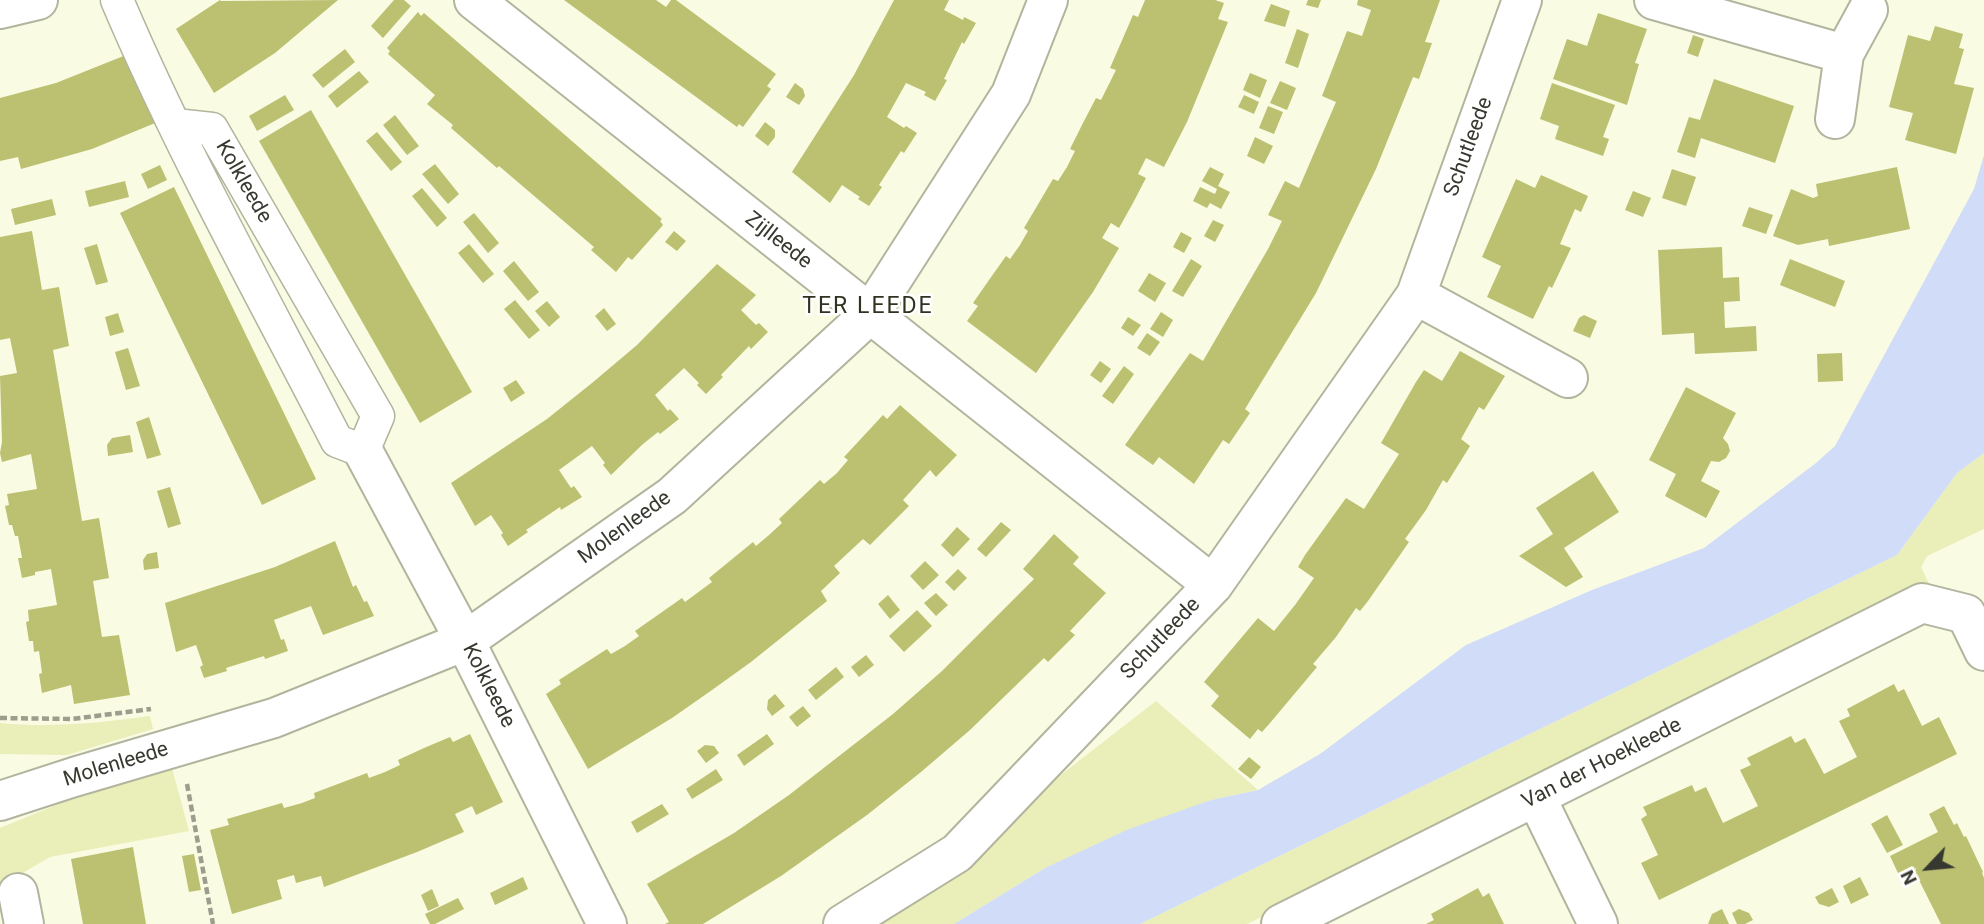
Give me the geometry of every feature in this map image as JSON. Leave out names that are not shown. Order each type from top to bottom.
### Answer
[{"type":"street","points":[[0,9],[38,0]]},
{"type":"street","name":"Kolkleede","points":[[117,0],[143,61],[337,441],[363,452],[465,642],[607,924]]},
{"type":"street","name":"Zijlleede","points":[[474,0],[1213,585]]},
{"type":"street","name":"Molenleede","points":[[0,801],[274,718],[465,642],[672,496],[870,314],[1011,94],[1048,0]]},
{"type":"street","name":"Schutleede","points":[[843,924],[957,853],[1213,585],[1416,295],[1522,0]]},
{"type":"street","points":[[1654,0],[1844,54]]},
{"type":"street","points":[[1835,119],[1844,54],[1868,10]]},
{"type":"street","name":"Kolkleede","points":[[175,125],[212,129],[378,416],[363,452]]},
{"type":"street","points":[[1416,295],[1568,378]]},
{"type":"street","name":"Van der Hoekleede","points":[[1281,924],[1922,603],[1975,609]]},
{"type":"street","points":[[1975,609],[1984,651]]},
{"type":"street","points":[[1536,797],[1598,924]]},
{"type":"green space","points":[[1984,453],[1984,529],[1927,556],[1921,567],[1931,588],[1247,924],[1140,924],[1897,555],[1957,473]]},
{"type":"green space","points":[[1156,701],[1258,790],[1211,800],[1045,868],[954,924],[869,924]]},
{"type":"green space","points":[[150,716],[153,729],[67,755],[0,754],[0,723],[75,724]]},
{"type":"green space","points":[[172,768],[189,831],[50,857],[0,886],[0,828],[61,803]]},
{"type":"water","points":[[1984,155],[1984,453],[1957,473],[1897,555],[1140,924],[954,924],[1045,868],[1129,829],[1211,800],[1258,790],[1320,754],[1466,645],[1592,590],[1704,548],[1835,446],[1974,189]]},
{"type":"building","points":[[220,0],[338,0],[275,53],[214,93],[176,29]]},
{"type":"building","points":[[394,0],[404,0],[411,6],[383,38],[371,26]]},
{"type":"building","points":[[564,0],[656,0],[666,7],[671,0],[676,0],[776,74],[767,86],[771,89],[743,127],[739,124],[737,127]]},
{"type":"building","points":[[894,0],[949,0],[944,10],[963,20],[964,17],[976,23],[964,44],[962,42],[944,79],[947,80],[935,101],[924,95],[926,92],[906,83],[887,117],[917,133],[904,153],[901,151],[869,206],[842,185],[830,203],[792,172],[854,75]]},
{"type":"building","points":[[1145,0],[1215,0],[1224,3],[1218,19],[1228,22],[1187,122],[1164,167],[1146,158],[1138,174],[1146,178],[1133,203],[1119,228],[1111,223],[1102,238],[1119,248],[1093,292],[1036,373],[967,321],[978,306],[973,303],[989,280],[1006,256],[1010,259],[1020,245],[1028,231],[1024,228],[1053,179],[1058,181],[1067,167],[1075,151],[1070,149],[1096,98],[1101,100],[1116,70],[1110,68],[1133,15],[1138,17]]},
{"type":"building","points":[[1308,0],[1321,0],[1318,8],[1306,5]]},
{"type":"building","points":[[1358,0],[1440,0],[1425,42],[1432,43],[1419,79],[1413,77],[1376,169],[1316,293],[1245,409],[1250,413],[1229,444],[1223,440],[1194,484],[1159,457],[1153,465],[1125,445],[1190,353],[1203,361],[1268,249],[1282,221],[1268,215],[1285,181],[1299,188],[1336,102],[1322,96],[1347,31],[1362,36],[1371,10],[1357,5]]},
{"type":"building","points":[[1271,4],[1290,11],[1285,27],[1264,21]]},
{"type":"building","points":[[418,12],[421,16],[424,13],[662,219],[660,221],[663,225],[632,260],[628,257],[616,272],[591,250],[594,247],[499,166],[497,168],[427,104],[435,95],[388,54],[390,51],[387,48]]},
{"type":"building","points":[[1598,13],[1647,29],[1635,63],[1639,64],[1627,105],[1553,79],[1567,39],[1587,46]]},
{"type":"building","points":[[1935,26],[1963,34],[1959,48],[1964,49],[1954,84],[1974,88],[1956,154],[1905,140],[1913,113],[1889,107],[1908,35],[1930,41]]},
{"type":"building","points":[[1297,29],[1309,34],[1298,68],[1285,63]]},
{"type":"building","points":[[1693,35],[1704,39],[1698,57],[1687,53]]},
{"type":"building","points":[[345,49],[355,62],[323,88],[312,75]]},
{"type":"building","points":[[126,55],[160,121],[92,149],[21,169],[18,157],[0,161],[0,98],[56,83]]},
{"type":"building","points":[[359,71],[369,82],[337,108],[328,96]]},
{"type":"building","points":[[1250,73],[1267,80],[1260,98],[1243,90]]},
{"type":"building","points":[[1714,79],[1794,106],[1775,163],[1701,138],[1695,158],[1677,152],[1689,117],[1700,120]]},
{"type":"building","points":[[1280,81],[1296,88],[1287,110],[1270,103]]},
{"type":"building","points":[[795,83],[803,89],[805,96],[799,105],[786,97]]},
{"type":"building","points":[[1552,83],[1615,105],[1603,137],[1609,139],[1603,156],[1555,139],[1559,126],[1540,119]]},
{"type":"building","points":[[285,95],[294,110],[257,131],[249,116]]},
{"type":"building","points":[[1244,95],[1259,102],[1254,114],[1238,107]]},
{"type":"building","points":[[1268,106],[1283,112],[1274,134],[1259,128]]},
{"type":"building","points":[[311,110],[472,392],[420,423],[259,141]]},
{"type":"building","points":[[395,115],[419,146],[407,155],[383,125]]},
{"type":"building","points":[[765,122],[775,130],[775,137],[768,146],[755,136]]},
{"type":"building","points":[[377,132],[402,162],[391,171],[366,141]]},
{"type":"building","points":[[1255,137],[1273,146],[1264,164],[1247,156]]},
{"type":"building","points":[[435,164],[459,194],[448,204],[422,174]]},
{"type":"building","points":[[160,165],[167,180],[148,189],[141,174]]},
{"type":"building","points":[[1210,167],[1224,174],[1218,186],[1230,192],[1221,209],[1210,203],[1207,208],[1193,201],[1200,187],[1215,194],[1217,189],[1202,181]]},
{"type":"building","points":[[1897,167],[1910,229],[1829,246],[1828,239],[1798,245],[1773,236],[1791,189],[1813,198],[1818,196],[1816,184]]},
{"type":"building","points":[[1672,169],[1696,177],[1686,206],[1662,198]]},
{"type":"building","points":[[1541,175],[1588,196],[1581,212],[1575,209],[1560,244],[1571,248],[1552,288],[1549,286],[1533,319],[1487,297],[1501,266],[1482,257],[1516,179],[1535,188]]},
{"type":"building","points":[[125,181],[129,197],[89,207],[85,191]]},
{"type":"building","points":[[174,187],[316,479],[262,505],[120,213]]},
{"type":"building","points":[[422,188],[447,218],[437,227],[412,196]]},
{"type":"building","points":[[1633,191],[1651,198],[1643,217],[1625,210]]},
{"type":"building","points":[[52,199],[56,215],[15,225],[11,209]]},
{"type":"building","points":[[1749,207],[1773,215],[1766,234],[1742,226]]},
{"type":"building","points":[[474,213],[499,243],[488,253],[463,222]]},
{"type":"building","points":[[1213,220],[1224,225],[1215,242],[1204,236]]},
{"type":"building","points":[[32,231],[42,290],[59,287],[69,346],[53,350],[82,521],[99,518],[109,578],[93,581],[102,637],[119,635],[130,695],[74,704],[71,685],[42,693],[39,651],[34,652],[33,641],[29,641],[26,622],[29,621],[28,610],[57,605],[51,569],[22,578],[18,536],[15,536],[12,525],[9,525],[5,506],[9,505],[7,494],[37,489],[31,454],[2,462],[0,453],[0,376],[17,373],[10,338],[0,340],[0,237]]},
{"type":"building","points":[[674,231],[686,241],[677,251],[665,242]]},
{"type":"building","points":[[1181,232],[1192,238],[1184,253],[1173,247]]},
{"type":"building","points":[[97,244],[108,282],[96,285],[84,248]]},
{"type":"building","points":[[469,244],[494,274],[483,283],[458,253]]},
{"type":"building","points":[[1722,247],[1723,278],[1739,277],[1740,301],[1724,302],[1725,328],[1756,326],[1757,351],[1695,354],[1694,333],[1662,335],[1658,250]]},
{"type":"building","points":[[1191,259],[1202,266],[1183,297],[1172,291]]},
{"type":"building","points":[[1790,259],[1845,281],[1835,307],[1780,285]]},
{"type":"building","points":[[514,261],[539,292],[528,301],[503,271]]},
{"type":"building","points":[[717,264],[756,295],[741,310],[756,325],[759,323],[768,332],[751,349],[749,346],[706,394],[684,368],[655,395],[668,411],[670,409],[679,419],[643,444],[611,475],[592,446],[559,470],[571,488],[574,486],[582,497],[561,510],[560,507],[508,546],[491,515],[475,526],[451,483],[547,419],[592,383],[637,345]]},
{"type":"building","points":[[1149,273],[1166,283],[1155,302],[1138,291]]},
{"type":"building","points":[[515,300],[540,330],[529,339],[504,309]]},
{"type":"building","points":[[547,301],[560,317],[549,327],[535,311]]},
{"type":"building","points":[[604,308],[616,324],[607,331],[595,316]]},
{"type":"building","points":[[1161,312],[1173,320],[1163,337],[1150,329]]},
{"type":"building","points":[[118,313],[124,332],[110,336],[105,317]]},
{"type":"building","points":[[1584,315],[1597,321],[1590,338],[1573,331],[1579,318]]},
{"type":"building","points":[[1128,317],[1141,325],[1133,336],[1121,328]]},
{"type":"building","points":[[1147,333],[1160,342],[1150,356],[1137,348]]},
{"type":"building","points":[[128,348],[140,386],[126,390],[115,352]]},
{"type":"building","points":[[1460,351],[1505,376],[1484,410],[1479,407],[1461,439],[1470,446],[1447,483],[1443,480],[1405,539],[1409,542],[1368,601],[1360,611],[1356,608],[1313,664],[1317,667],[1270,723],[1262,732],[1258,729],[1250,739],[1211,706],[1219,696],[1204,682],[1258,618],[1274,631],[1295,605],[1314,578],[1298,567],[1305,555],[1346,498],[1364,509],[1399,454],[1381,443],[1416,382],[1424,370],[1442,381]]},
{"type":"building","points":[[1842,353],[1843,381],[1818,382],[1817,354]]},
{"type":"building","points":[[1100,361],[1111,369],[1101,383],[1090,375]]},
{"type":"building","points":[[1124,366],[1134,374],[1113,404],[1102,396]]},
{"type":"building","points":[[516,380],[525,393],[511,402],[503,388]]},
{"type":"building","points":[[1686,387],[1736,413],[1723,438],[1730,451],[1726,458],[1719,462],[1711,461],[1701,481],[1720,491],[1706,518],[1665,496],[1676,474],[1649,460]]},
{"type":"building","points":[[900,405],[957,455],[936,477],[930,470],[903,500],[909,506],[870,545],[863,539],[834,566],[840,573],[821,591],[827,601],[712,690],[672,718],[588,769],[546,694],[561,684],[559,680],[607,649],[611,654],[625,646],[639,636],[635,631],[682,598],[685,602],[712,582],[709,578],[753,542],[756,546],[782,523],[779,519],[820,480],[824,484],[837,473],[848,460],[844,457],[883,415],[887,419]]},
{"type":"building","points":[[149,417],[161,455],[147,459],[136,422]]},
{"type":"building","points":[[130,435],[133,452],[108,456],[107,445],[112,438]]},
{"type":"building","points":[[1593,471],[1619,512],[1564,548],[1583,577],[1566,587],[1519,556],[1553,534],[1536,508]]},
{"type":"building","points":[[170,487],[181,524],[168,528],[157,491]]},
{"type":"building","points":[[1001,522],[1011,530],[986,557],[977,549]]},
{"type":"building","points":[[957,527],[970,539],[953,557],[941,545]]},
{"type":"building","points":[[1054,534],[1079,557],[1073,564],[1106,593],[1070,631],[1075,635],[1048,662],[1044,658],[970,730],[921,772],[867,815],[781,876],[703,924],[665,924],[669,922],[647,884],[734,833],[789,795],[893,714],[942,671],[1034,579],[1023,569]]},
{"type":"building","points":[[335,541],[353,587],[356,585],[374,616],[323,635],[311,606],[274,620],[288,651],[226,668],[227,671],[204,678],[196,645],[176,652],[165,603],[275,567]]},
{"type":"building","points":[[157,552],[159,568],[144,570],[143,560],[147,554]]},
{"type":"building","points":[[925,561],[939,575],[923,590],[910,576]]},
{"type":"building","points":[[958,569],[967,578],[954,591],[945,582]]},
{"type":"building","points":[[936,593],[948,605],[936,616],[924,603]]},
{"type":"building","points":[[888,595],[900,610],[890,619],[878,604]]},
{"type":"building","points":[[917,610],[932,626],[904,652],[889,636]]},
{"type":"building","points":[[866,655],[874,665],[859,677],[851,667]]},
{"type":"building","points":[[836,667],[844,677],[816,700],[808,690]]},
{"type":"building","points":[[1894,684],[1898,692],[1904,689],[1922,726],[1939,717],[1957,754],[1659,900],[1641,863],[1658,855],[1641,819],[1647,815],[1643,807],[1692,785],[1695,792],[1706,787],[1723,823],[1758,806],[1740,770],[1751,765],[1747,758],[1791,736],[1795,743],[1805,738],[1824,774],[1857,757],[1839,721],[1850,716],[1847,709]]},
{"type":"building","points":[[775,694],[785,706],[772,716],[767,709],[768,700]]},
{"type":"building","points":[[803,706],[811,716],[797,727],[789,717]]},
{"type":"building","points":[[470,734],[503,802],[476,815],[472,806],[455,814],[464,832],[324,887],[321,876],[296,883],[294,875],[277,880],[282,899],[232,914],[210,830],[229,825],[227,819],[282,803],[284,808],[302,803],[315,798],[314,793],[367,773],[369,778],[385,772],[400,765],[398,760],[450,737],[453,742]]},
{"type":"building","points":[[767,734],[774,744],[744,766],[737,755]]},
{"type":"building","points":[[705,745],[714,746],[719,753],[706,763],[697,751]]},
{"type":"building","points":[[1249,757],[1261,767],[1251,779],[1238,769]]},
{"type":"building","points":[[716,769],[723,780],[692,799],[686,789]]},
{"type":"building","points":[[662,804],[669,814],[637,833],[631,822]]},
{"type":"building","points":[[1944,806],[1954,825],[1957,823],[1964,837],[1966,836],[1983,872],[1984,924],[1941,924],[1912,866],[1898,873],[1890,856],[1938,832],[1929,814]]},
{"type":"building","points":[[1887,815],[1903,845],[1887,853],[1871,824]]},
{"type":"building","points":[[133,847],[146,924],[83,924],[71,859]]},
{"type":"building","points":[[194,854],[201,890],[189,892],[182,856]]},
{"type":"building","points":[[523,877],[528,889],[495,905],[490,893]]},
{"type":"building","points":[[1860,877],[1869,895],[1851,904],[1843,886]]},
{"type":"building","points":[[1478,888],[1483,897],[1489,893],[1504,924],[1426,924],[1434,920],[1431,914]]},
{"type":"building","points":[[1832,888],[1839,902],[1829,907],[1819,904],[1815,897]]},
{"type":"building","points":[[432,889],[439,906],[428,911],[421,895]]},
{"type":"building","points":[[458,898],[464,909],[430,924],[425,914]]},
{"type":"building","points":[[1722,909],[1729,924],[1708,924],[1712,914]]},
{"type":"building","points":[[1739,909],[1749,913],[1753,920],[1737,924],[1732,913]]},
{"type":"district","name":"TER LEEDE","points":[[868,307]]}]
